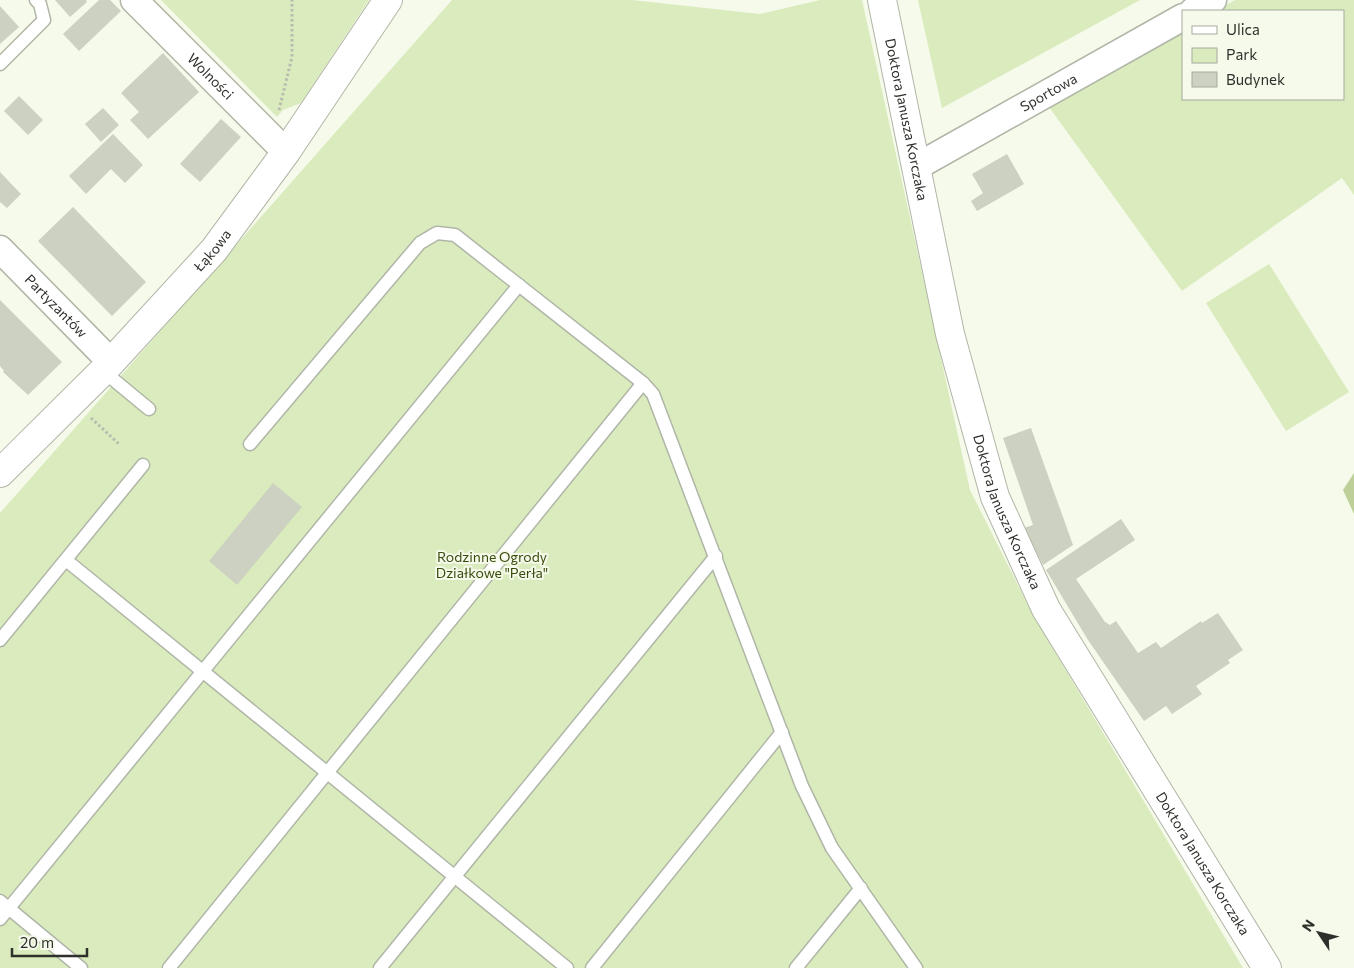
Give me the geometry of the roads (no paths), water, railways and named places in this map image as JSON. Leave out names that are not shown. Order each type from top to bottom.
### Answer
[{"type":"street","name":"Wolności","points":[[134,0],[286,152]]},
{"type":"street","name":"Łąkowa","points":[[0,473],[107,367],[214,250],[286,152],[388,0]]},
{"type":"street","name":"Doktora Janusza Korczaka","points":[[882,0],[950,334],[995,497],[1046,609],[1267,968]]},
{"type":"street","points":[[1195,10],[1213,0]]},
{"type":"street","name":"Sportowa","points":[[916,167],[1182,18]]},
{"type":"street","name":"Partyzantów","points":[[0,249],[107,367]]},
{"type":"lane","points":[[0,64],[44,20],[40,4],[36,0]]},
{"type":"lane","points":[[250,444],[420,243],[436,233],[455,235],[519,285],[643,383],[653,394],[662,412],[802,786],[832,848],[916,968]]},
{"type":"lane","points":[[0,919],[4,905],[203,670],[519,285]]},
{"type":"lane","points":[[107,367],[149,409]]},
{"type":"lane","points":[[169,968],[643,383]]},
{"type":"lane","points":[[0,640],[143,465]]},
{"type":"lane","points":[[380,968],[716,556]]},
{"type":"lane","points":[[66,560],[567,968]]},
{"type":"lane","points":[[592,968],[782,732]]},
{"type":"lane","points":[[796,968],[861,888]]},
{"type":"lane","points":[[4,905],[81,968]]},
{"type":"park label","name":"Rodzinne Ogrody Działkowe \"Perła\"","points":[[492,566]]}]
